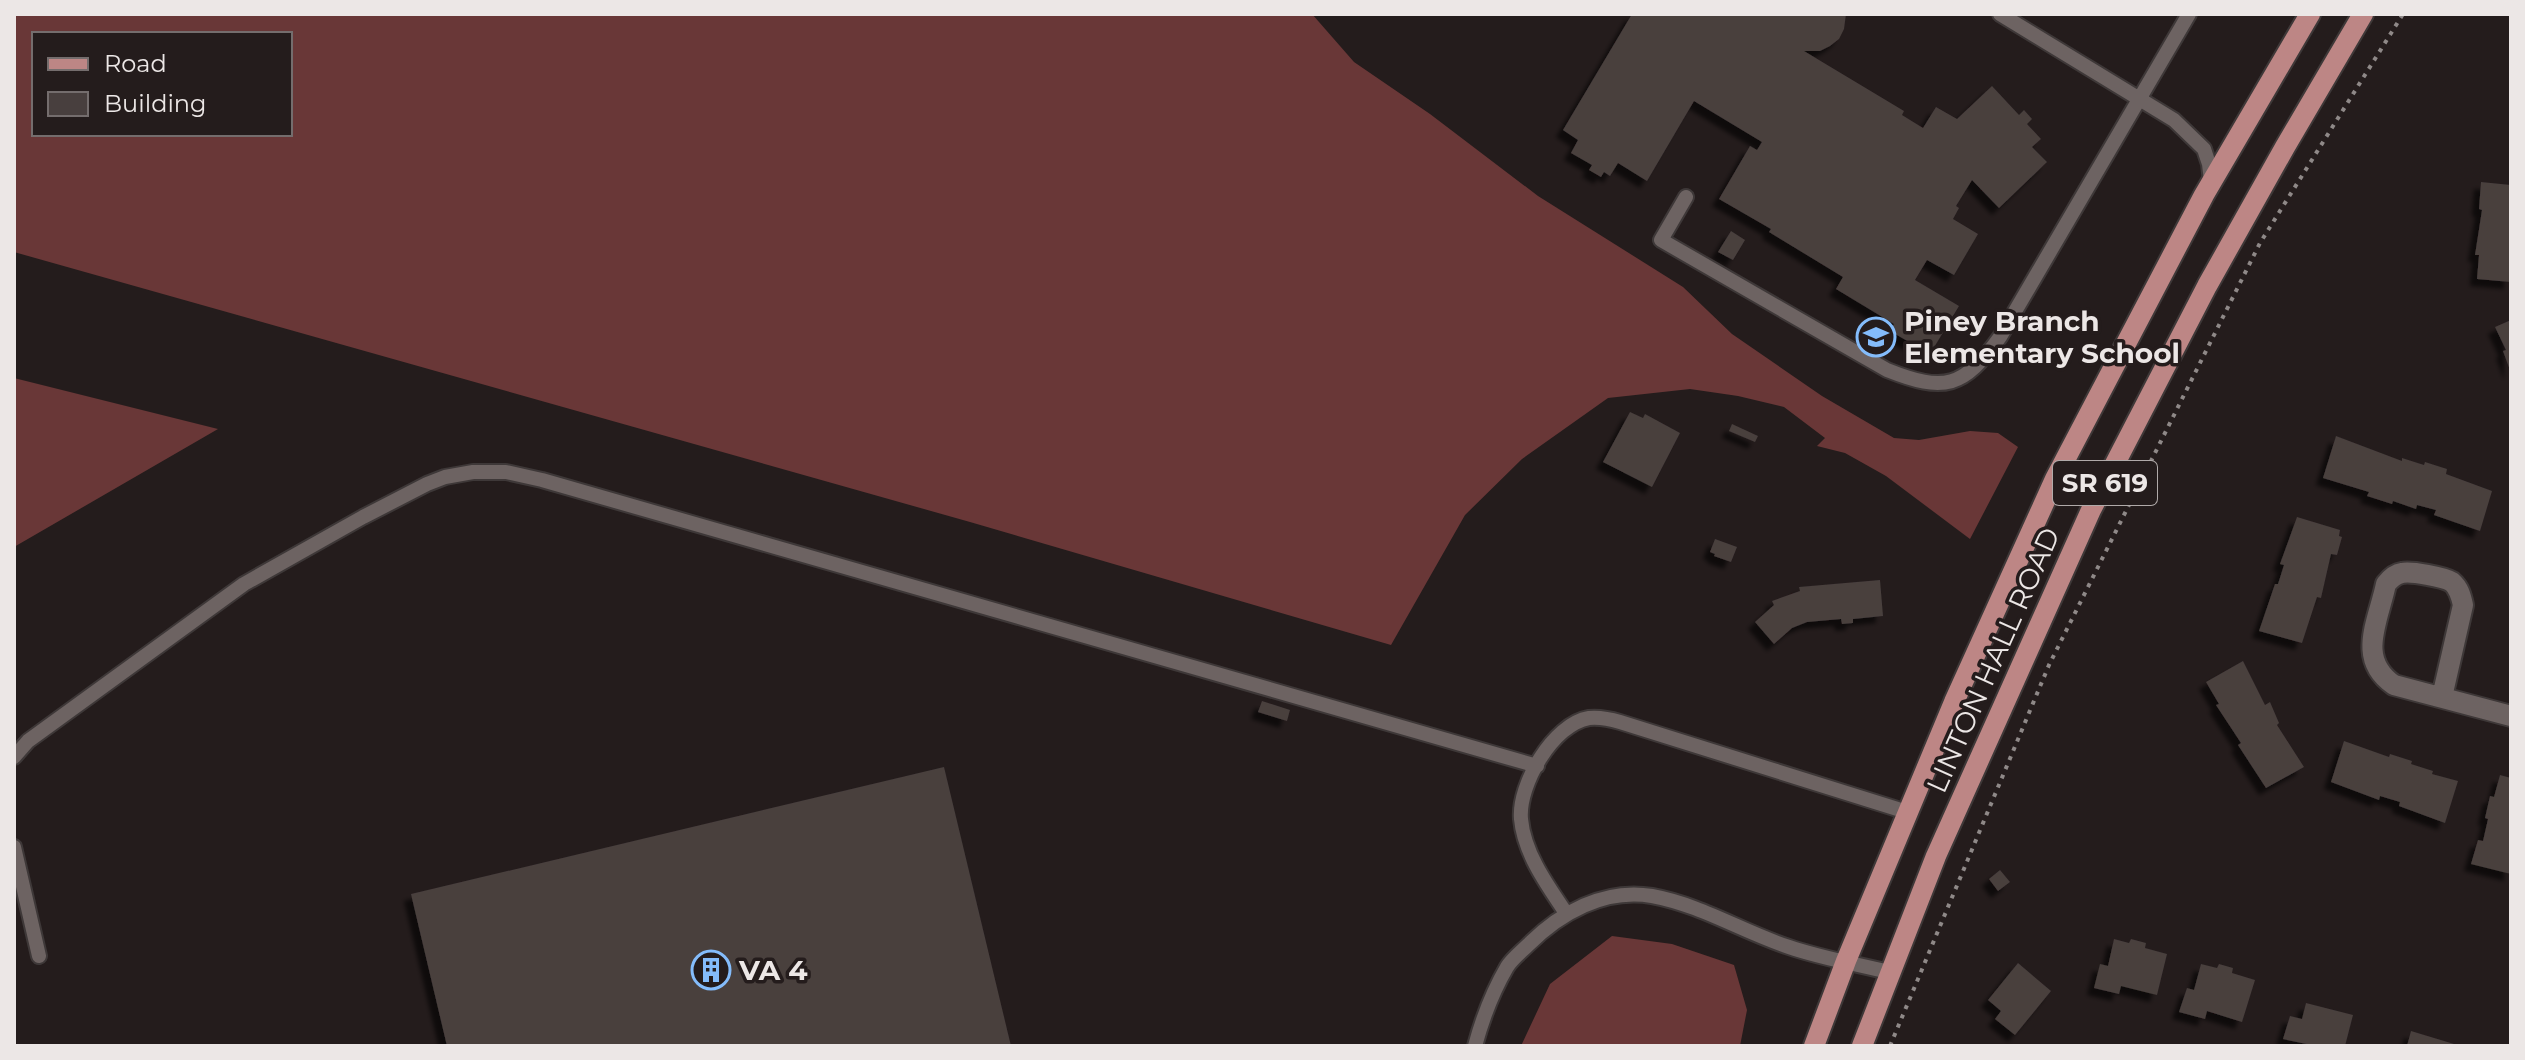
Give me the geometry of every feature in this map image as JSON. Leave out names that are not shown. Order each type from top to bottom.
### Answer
[{"type":"main road","name":"LINTON HALL ROAD","points":[[1814,1046],[1907,812],[2055,479],[2211,181],[2310,14]]},
{"type":"main road","name":"LINTON HALL ROAD","points":[[1862,1046],[1936,856],[2091,510],[2207,286],[2363,14]]},
{"type":"street","points":[[2442,697],[2463,605],[2460,592],[2452,583],[2440,578],[2403,573],[2392,577],[2386,584],[2371,649],[2374,664],[2382,676],[2394,685],[2511,716]]},
{"type":"lane","points":[[2000,14],[2174,120],[2204,149],[2211,181]]},
{"type":"lane","points":[[1686,197],[1661,240],[1887,370],[1925,384],[1941,385],[1955,381],[1985,359],[2000,337],[2189,14]]},
{"type":"lane","points":[[14,757],[28,741],[244,584],[427,484],[473,472],[506,472],[1537,766]]},
{"type":"lane","points":[[1566,913],[1533,857],[1521,822],[1521,804],[1549,746],[1563,731],[1587,718],[1602,718],[1907,812]]},
{"type":"lane","points":[[14,847],[39,956]]},
{"type":"lane","points":[[1475,1046],[1508,965],[1547,926],[1566,913],[1592,902],[1651,896],[1708,912],[1790,947],[1889,972]]},
{"type":"path","points":[[1890,1046],[2056,651],[2260,243],[2403,14]]},
{"type":"shaded area","points":[[14,14],[1312,14],[1354,62],[1430,114],[1538,196],[1683,287],[1732,334],[1822,396],[1894,438],[1919,440],[1970,431],[1998,433],[2018,447],[1970,539],[1886,476],[1845,453],[1817,446],[1825,438],[1784,407],[1690,389],[1608,398],[1522,459],[1465,515],[1391,645],[970,522],[14,252]]},
{"type":"shaded area","points":[[14,378],[218,429],[14,547]]},
{"type":"shaded area","points":[[1612,936],[1672,944],[1734,965],[1747,1010],[1740,1046],[1521,1046],[1550,984]]},
{"type":"building","points":[[1632,14],[1846,14],[1839,39],[1820,51],[1804,51],[1904,111],[1902,115],[1923,128],[1936,107],[1957,119],[1992,86],[2019,115],[2024,110],[2032,119],[2027,124],[2041,139],[2032,147],[2047,162],[1999,208],[1972,180],[1956,206],[1959,208],[1953,219],[1978,234],[1954,275],[1927,260],[1915,280],[1959,306],[1930,354],[1890,331],[1894,324],[1836,289],[1843,277],[1719,199],[1750,146],[1757,150],[1762,142],[1694,101],[1647,181],[1618,163],[1610,176],[1604,172],[1601,177],[1589,170],[1592,165],[1571,153],[1578,140],[1563,130]]},
{"type":"building","points":[[2481,182],[2511,185],[2511,282],[2477,279],[2479,255],[2475,255],[2482,210],[2479,209]]},
{"type":"building","points":[[1731,231],[1745,240],[1733,260],[1718,252]]},
{"type":"building","points":[[2511,320],[2511,373],[2503,351],[2506,350],[2495,327]]},
{"type":"building","points":[[1630,412],[1643,418],[1645,414],[1680,433],[1652,487],[1603,462]]},
{"type":"building","points":[[1732,424],[1758,436],[1755,442],[1729,431]]},
{"type":"building","points":[[2336,436],[2402,461],[2402,458],[2424,465],[2425,462],[2447,469],[2446,474],[2492,491],[2480,531],[2434,515],[2436,510],[2417,505],[2416,509],[2393,501],[2392,504],[2367,496],[2369,492],[2323,478]]},
{"type":"building","points":[[2297,517],[2340,530],[2339,536],[2342,537],[2337,555],[2331,554],[2321,598],[2317,597],[2302,643],[2259,631],[2275,584],[2278,584],[2284,565],[2280,564]]},
{"type":"building","points":[[1715,539],[1737,547],[1731,562],[1710,552]]},
{"type":"building","points":[[1880,580],[1883,616],[1853,619],[1853,623],[1842,624],[1841,619],[1807,622],[1792,628],[1774,644],[1755,622],[1774,605],[1772,601],[1800,591],[1799,587]]},
{"type":"building","points":[[2243,661],[2265,705],[2270,702],[2279,723],[2277,725],[2304,767],[2266,788],[2238,745],[2241,743],[2216,705],[2219,704],[2206,682]]},
{"type":"building","points":[[1262,701],[1290,710],[1287,721],[1258,712]]},
{"type":"building","points":[[2344,741],[2389,757],[2390,754],[2412,761],[2411,764],[2433,771],[2432,774],[2458,781],[2445,823],[2399,806],[2400,802],[2380,796],[2379,800],[2331,782]]},
{"type":"building","name":"VA 4","points":[[944,767],[1011,1046],[447,1046],[411,894]]},
{"type":"building","points":[[2500,775],[2511,778],[2511,874],[2471,864],[2478,840],[2483,841],[2490,796],[2494,797]]},
{"type":"building","points":[[2000,870],[2010,882],[1998,891],[1989,879]]},
{"type":"building","points":[[2114,939],[2146,943],[2145,948],[2167,954],[2157,995],[2121,986],[2119,994],[2094,988],[2100,964],[2108,966]]},
{"type":"building","points":[[2018,963],[2051,991],[2015,1035],[1995,1019],[2001,1011],[1988,1000]]},
{"type":"building","points":[[2201,964],[2233,968],[2232,973],[2255,980],[2242,1022],[2207,1011],[2205,1019],[2179,1012],[2187,988],[2194,990]]},
{"type":"building","points":[[2306,1003],[2353,1015],[2345,1046],[2316,1046],[2283,1039],[2290,1016],[2302,1019]]},
{"type":"building","points":[[2411,1031],[2454,1044],[2407,1046]]},
{"type":"place","name":"Piney Branch Elementary School","points":[[1876,337]]},
{"type":"place","name":"VA 4","points":[[711,970]]}]
